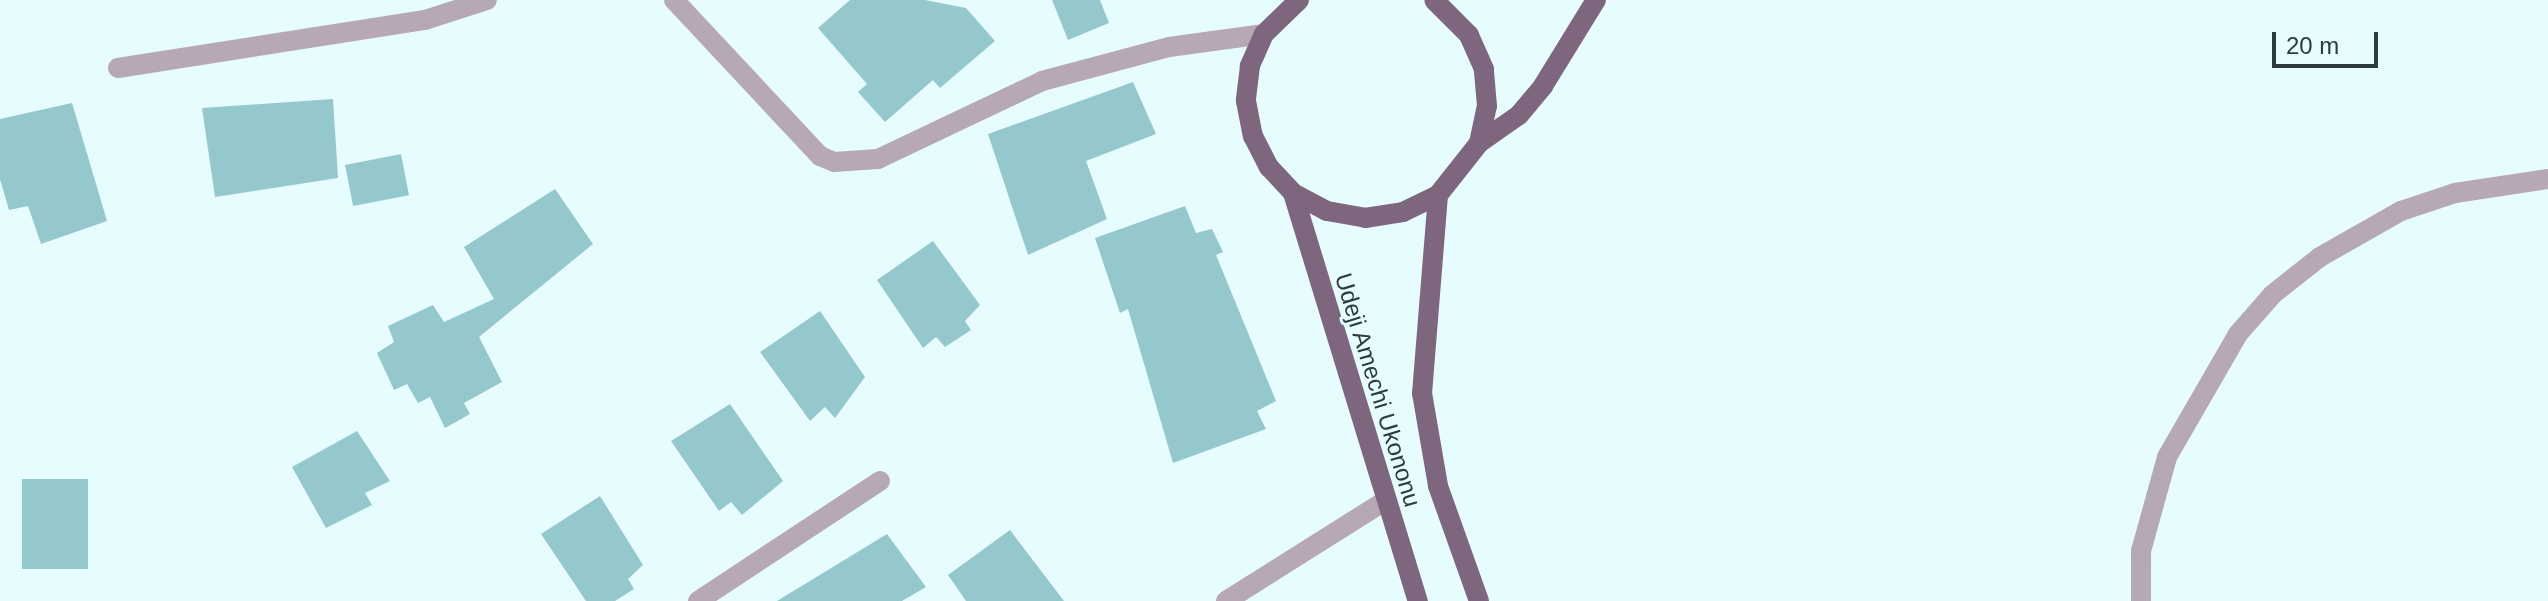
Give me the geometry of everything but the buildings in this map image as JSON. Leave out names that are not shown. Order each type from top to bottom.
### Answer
[{"type":"main road","points":[[1299,0],[1264,34],[1250,66],[1246,101],[1263,157],[1293,193],[1327,211],[1365,218],[1403,212],[1438,195],[1479,143],[1519,115],[1543,86],[1596,0]]},
{"type":"main road","points":[[1434,0],[1469,35],[1484,69],[1487,106],[1479,143]]},
{"type":"main road","name":"Udeji Amechi Ukononu","points":[[1293,193],[1383,502],[1418,601]]},
{"type":"main road","name":"Udeji Amechi Ukononu","points":[[1438,195],[1422,393],[1438,486],[1479,601]]},
{"type":"street","points":[[118,68],[425,20],[487,0]]},
{"type":"street","points":[[674,0],[820,156],[834,162],[878,159],[1042,81],[1169,47],[1264,34]]},
{"type":"street","points":[[2141,601],[2141,551],[2167,457],[2238,334],[2273,294],[2320,257],[2401,211],[2455,193],[2548,179]]},
{"type":"street","points":[[698,601],[880,481]]},
{"type":"street","points":[[1226,601],[1383,502]]}]
